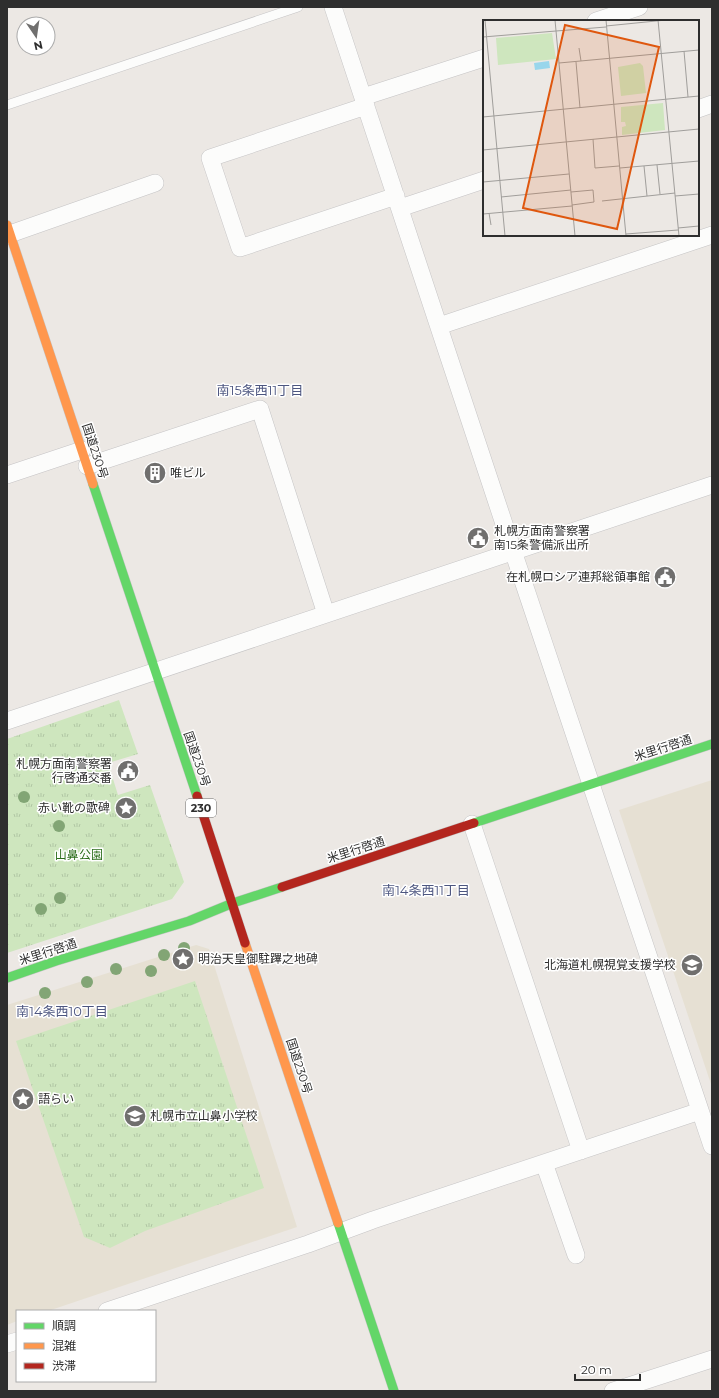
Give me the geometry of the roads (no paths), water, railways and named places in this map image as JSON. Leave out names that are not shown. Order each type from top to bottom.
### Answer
[{"type":"main road","name":"国道230号","points":[[8,232],[82,450],[394,1391]]},
{"type":"main road","name":"米里行啓通","points":[[7,978],[63,959],[189,921],[233,904],[712,744]]},
{"type":"street","points":[[333,7],[712,1146]]},
{"type":"street","points":[[599,20],[639,7]]},
{"type":"street","points":[[483,58],[210,158],[240,248],[398,202],[483,180]]},
{"type":"street","points":[[699,109],[712,104]]},
{"type":"street","points":[[8,232],[155,183]]},
{"type":"street","points":[[439,326],[712,234]]},
{"type":"street","points":[[87,466],[260,409],[326,614]]},
{"type":"street","points":[[7,475],[82,450]]},
{"type":"street","points":[[7,721],[712,485]]},
{"type":"street","points":[[472,824],[581,1151]]},
{"type":"street","points":[[110,1310],[308,1244],[373,1220],[700,1111]]},
{"type":"street","points":[[544,1163],[576,1255]]},
{"type":"street","points":[[614,1391],[712,1359]]},
{"type":"lane","points":[[7,105],[298,7]]},
{"type":"place","name":"唯ビル","points":[[155,473]]},
{"type":"place","name":"札幌方面南警察署 南15条警備派出所","points":[[478,538]]},
{"type":"place","name":"在札幌ロシア連邦総領事館","points":[[665,577]]},
{"type":"place","name":"札幌方面南警察署 行啓通交番","points":[[128,771]]},
{"type":"place","name":"赤い靴の歌碑","points":[[126,808]]},
{"type":"place","name":"明治天皇御駐蹕之地碑","points":[[183,959]]},
{"type":"place","name":"北海道札幌視覚支援学校","points":[[692,965]]},
{"type":"place","name":"語らい","points":[[23,1099]]},
{"type":"place","name":"札幌市立山鼻小学校","points":[[135,1116]]},
{"type":"district","name":"南15条西11丁目","points":[[260,390]]},
{"type":"district","name":"南14条西11丁目","points":[[426,890]]},
{"type":"district","name":"南14条西10丁目","points":[[62,1011]]},
{"type":"park label","name":"山鼻公園","points":[[79,855]]}]
